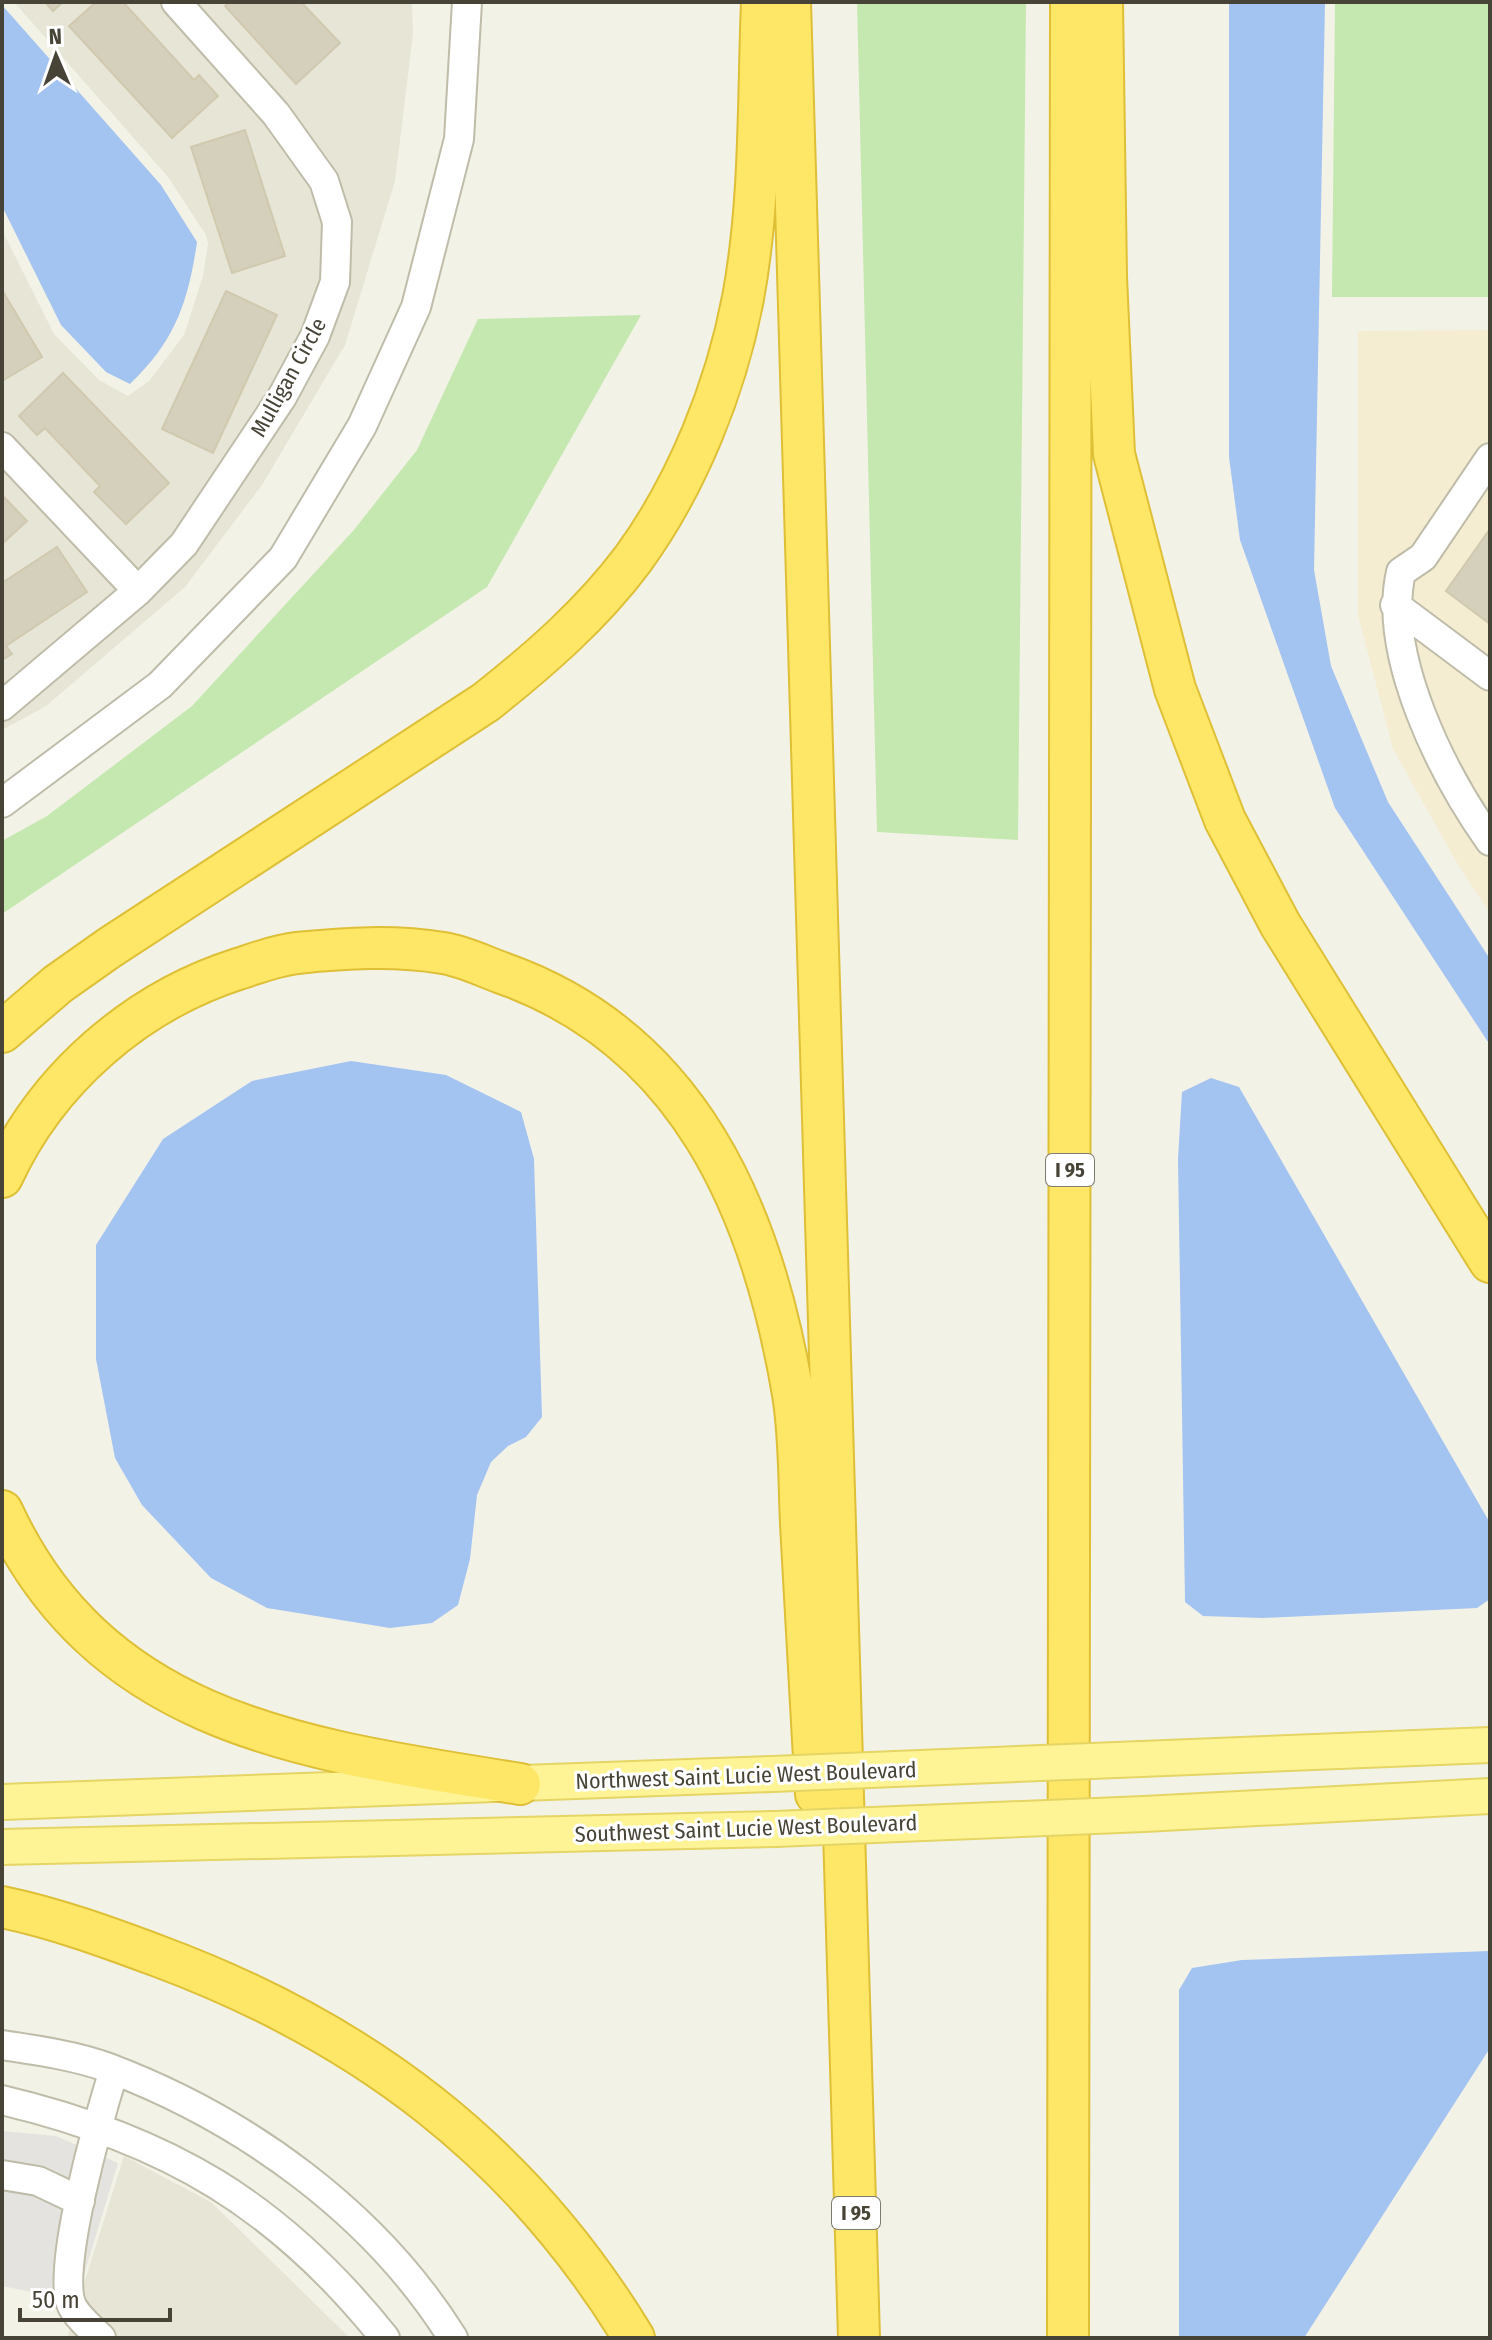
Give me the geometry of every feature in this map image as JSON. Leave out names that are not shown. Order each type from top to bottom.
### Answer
[{"type":"highway","points":[[2,1032],[58,984],[109,948],[486,702],[535,663],[578,621],[633,559],[678,484],[720,384],[743,300],[753,226],[762,2]]},
{"type":"highway","name":"I 95","points":[[790,2],[859,2338]]},
{"type":"highway","name":"I 95","points":[[1068,2338],[1071,2]]},
{"type":"highway","points":[[1102,2],[1106,262],[1114,454],[1175,689],[1225,820],[1280,924],[1490,1262]]},
{"type":"highway","points":[[2,1177],[14,1150],[60,1085],[114,1033],[196,982],[284,954],[365,946],[446,953],[531,983],[601,1021],[661,1075],[706,1136],[747,1223],[779,1323],[794,1398],[824,1929],[852,2088]]},
{"type":"highway","points":[[2,1511],[12,1534],[50,1591],[89,1634],[132,1670],[198,1710],[282,1739],[394,1764],[520,1784]]},
{"type":"highway","points":[[2,1907],[113,1939],[223,1980],[306,2021],[394,2075],[480,2145],[554,2226],[612,2302],[634,2338]]},
{"type":"main road","name":"Northwest Saint Lucie West Boulevard","points":[[2,1802],[1490,1745]]},
{"type":"main road","name":"Southwest Saint Lucie West Boulevard","points":[[2,1847],[775,1829],[1490,1796]]},
{"type":"street","name":"Mulligan Circle","points":[[2,706],[138,591],[184,544],[282,397],[315,336],[335,282],[337,222],[324,181],[276,114],[176,2]]},
{"type":"street","points":[[2,803],[160,685],[273,569],[283,558],[362,426],[416,307],[455,155],[467,2]]},
{"type":"street","points":[[2,447],[138,591]]},
{"type":"street","points":[[1485,819],[1417,706],[1395,605],[1401,572],[1423,557],[1490,458]]},
{"type":"street","points":[[1395,605],[1490,676]]},
{"type":"street","points":[[2,2045],[114,2070],[196,2108],[284,2161],[343,2208],[397,2262],[453,2338]]},
{"type":"street","points":[[101,2338],[72,2305],[68,2284],[80,2201],[114,2070]]},
{"type":"street","points":[[2,2100],[97,2126],[220,2184],[344,2287],[385,2338]]},
{"type":"street","points":[[2,2175],[38,2181],[80,2201]]},
{"type":"shaded area","points":[[14,2],[412,2],[413,34],[395,181],[345,345],[262,485],[185,587],[46,706],[2,730],[2,230],[54,334],[99,380],[128,396],[149,381],[184,335],[203,276],[208,244],[206,235],[168,177]]},
{"type":"shaded area","points":[[1490,330],[1490,913],[1460,868],[1393,749],[1358,615],[1358,331]]},
{"type":"shaded area","points":[[2,2131],[56,2136],[118,2163],[76,2301],[2,2286]]},
{"type":"shaded area","points":[[124,2156],[211,2202],[350,2338],[67,2338]]},
{"type":"green space","points":[[857,2],[1026,2],[1018,840],[877,832]]},
{"type":"green space","points":[[1335,2],[1490,2],[1490,297],[1332,297]]},
{"type":"green space","points":[[641,315],[487,587],[2,914],[2,841],[47,816],[192,706],[353,531],[417,450],[478,319]]},
{"type":"water","points":[[1229,2],[1325,2],[1314,570],[1331,666],[1388,802],[1490,959],[1490,1045],[1335,808],[1240,540],[1229,457]]},
{"type":"water","points":[[2,5],[161,185],[197,242],[189,284],[177,320],[158,352],[130,384],[106,372],[61,325],[2,206]]},
{"type":"water","points":[[351,1061],[446,1075],[521,1112],[534,1159],[542,1417],[526,1437],[508,1446],[491,1462],[477,1495],[470,1559],[458,1605],[432,1623],[390,1628],[267,1608],[211,1578],[142,1505],[115,1458],[96,1359],[96,1245],[163,1139],[252,1081]]},
{"type":"water","points":[[1211,1078],[1239,1087],[1490,1523],[1490,1599],[1477,1608],[1263,1618],[1203,1616],[1185,1602],[1178,1159],[1182,1092]]},
{"type":"water","points":[[1490,1951],[1490,2048],[1304,2338],[1179,2338],[1179,1990],[1192,1968],[1242,1960]]},
{"type":"building","points":[[45,2],[63,2],[53,11]]},
{"type":"building","points":[[96,2],[123,2],[194,80],[199,75],[218,96],[172,138],[69,26]]},
{"type":"building","points":[[230,2],[301,2],[340,43],[296,84],[225,6]]},
{"type":"building","points":[[245,130],[285,256],[232,273],[191,147]]},
{"type":"building","points":[[2,290],[42,357],[2,381]]},
{"type":"building","points":[[226,291],[277,315],[213,453],[162,429]]},
{"type":"building","points":[[63,373],[169,483],[126,524],[94,492],[100,486],[45,428],[37,435],[19,416]]},
{"type":"building","points":[[2,495],[27,521],[2,544]]},
{"type":"building","points":[[1490,529],[1490,624],[1446,591]]},
{"type":"building","points":[[57,547],[87,592],[6,646],[12,654],[2,660],[2,583]]}]
